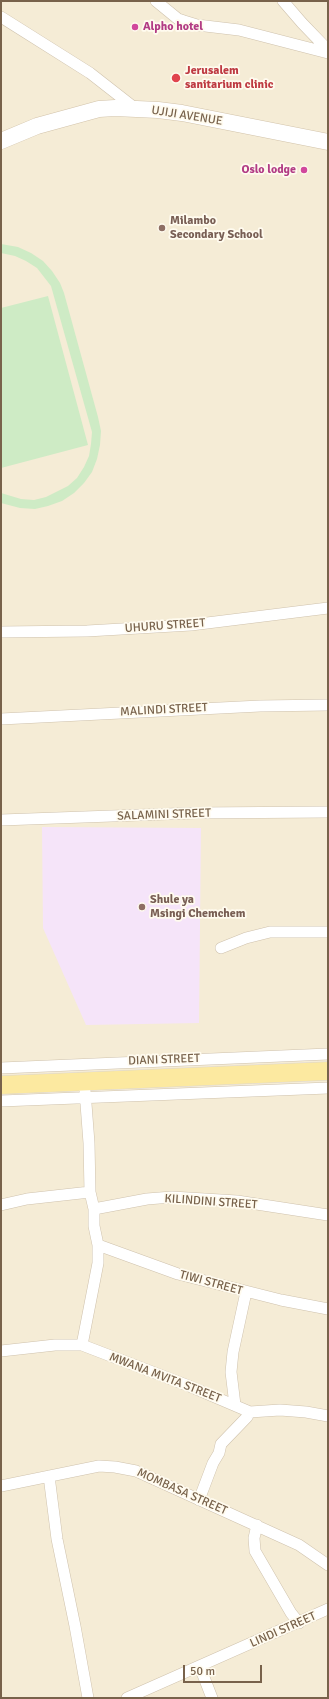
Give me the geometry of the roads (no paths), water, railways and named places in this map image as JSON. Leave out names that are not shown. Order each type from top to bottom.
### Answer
[{"type":"main road","name":"UJIJI AVENUE","points":[[1,141],[37,126],[99,109],[136,109],[182,113],[328,142]]},
{"type":"main road","points":[[1,1085],[85,1090],[328,1071]]},
{"type":"street","points":[[156,1],[178,19],[197,25],[239,30],[328,53]]},
{"type":"street","points":[[283,1],[328,50]]},
{"type":"street","points":[[1,17],[90,73],[136,109]]},
{"type":"street","name":"UHURU STREET","points":[[1,632],[87,631],[191,625],[328,608]]},
{"type":"street","name":"MALINDI STREET","points":[[1,719],[260,706],[328,705]]},
{"type":"street","name":"SALAMINI STREET","points":[[1,820],[196,813],[328,812]]},
{"type":"street","points":[[221,948],[263,933],[328,932]]},
{"type":"street","name":"DIANI STREET","points":[[1,1068],[328,1054]]},
{"type":"street","points":[[1,1101],[85,1090],[328,1088]]},
{"type":"street","points":[[82,1345],[98,1263],[98,1245],[94,1226],[94,1209],[90,1192],[89,1143],[85,1090]]},
{"type":"street","points":[[1,1204],[27,1199],[90,1192]]},
{"type":"street","name":"KILINDINI STREET","points":[[94,1209],[147,1199],[172,1197],[237,1201],[328,1215]]},
{"type":"street","name":"TIWI STREET","points":[[98,1245],[178,1274],[310,1307],[328,1309]]},
{"type":"street","points":[[234,1405],[231,1372],[232,1358],[246,1292]]},
{"type":"street","name":"MWANA MVITA STREET","points":[[1,1351],[55,1345],[82,1345],[250,1412],[280,1410],[306,1412],[328,1416]]},
{"type":"street","points":[[199,1500],[213,1463],[219,1453],[220,1445],[250,1412]]},
{"type":"street","name":"MOMBASA STREET","points":[[1,1486],[98,1466],[115,1467],[136,1471],[299,1545],[328,1565]]},
{"type":"street","points":[[49,1476],[56,1532],[88,1698]]},
{"type":"street","points":[[257,1525],[254,1538],[255,1551],[291,1613],[299,1623]]},
{"type":"street","name":"LINDI STREET","points":[[127,1698],[200,1667],[328,1609]]},
{"type":"street","points":[[200,1667],[212,1698]]},
{"type":"place","name":"Alpho hotel","points":[[135,27]]},
{"type":"place","name":"Jerusalem sanitarium clinic","points":[[176,78]]},
{"type":"place","name":"Oslo lodge","points":[[304,170]]},
{"type":"place","name":"Milambo Secondary School","points":[[162,228]]},
{"type":"place","name":"Shule ya Msingi Chemchem","points":[[142,907]]}]
